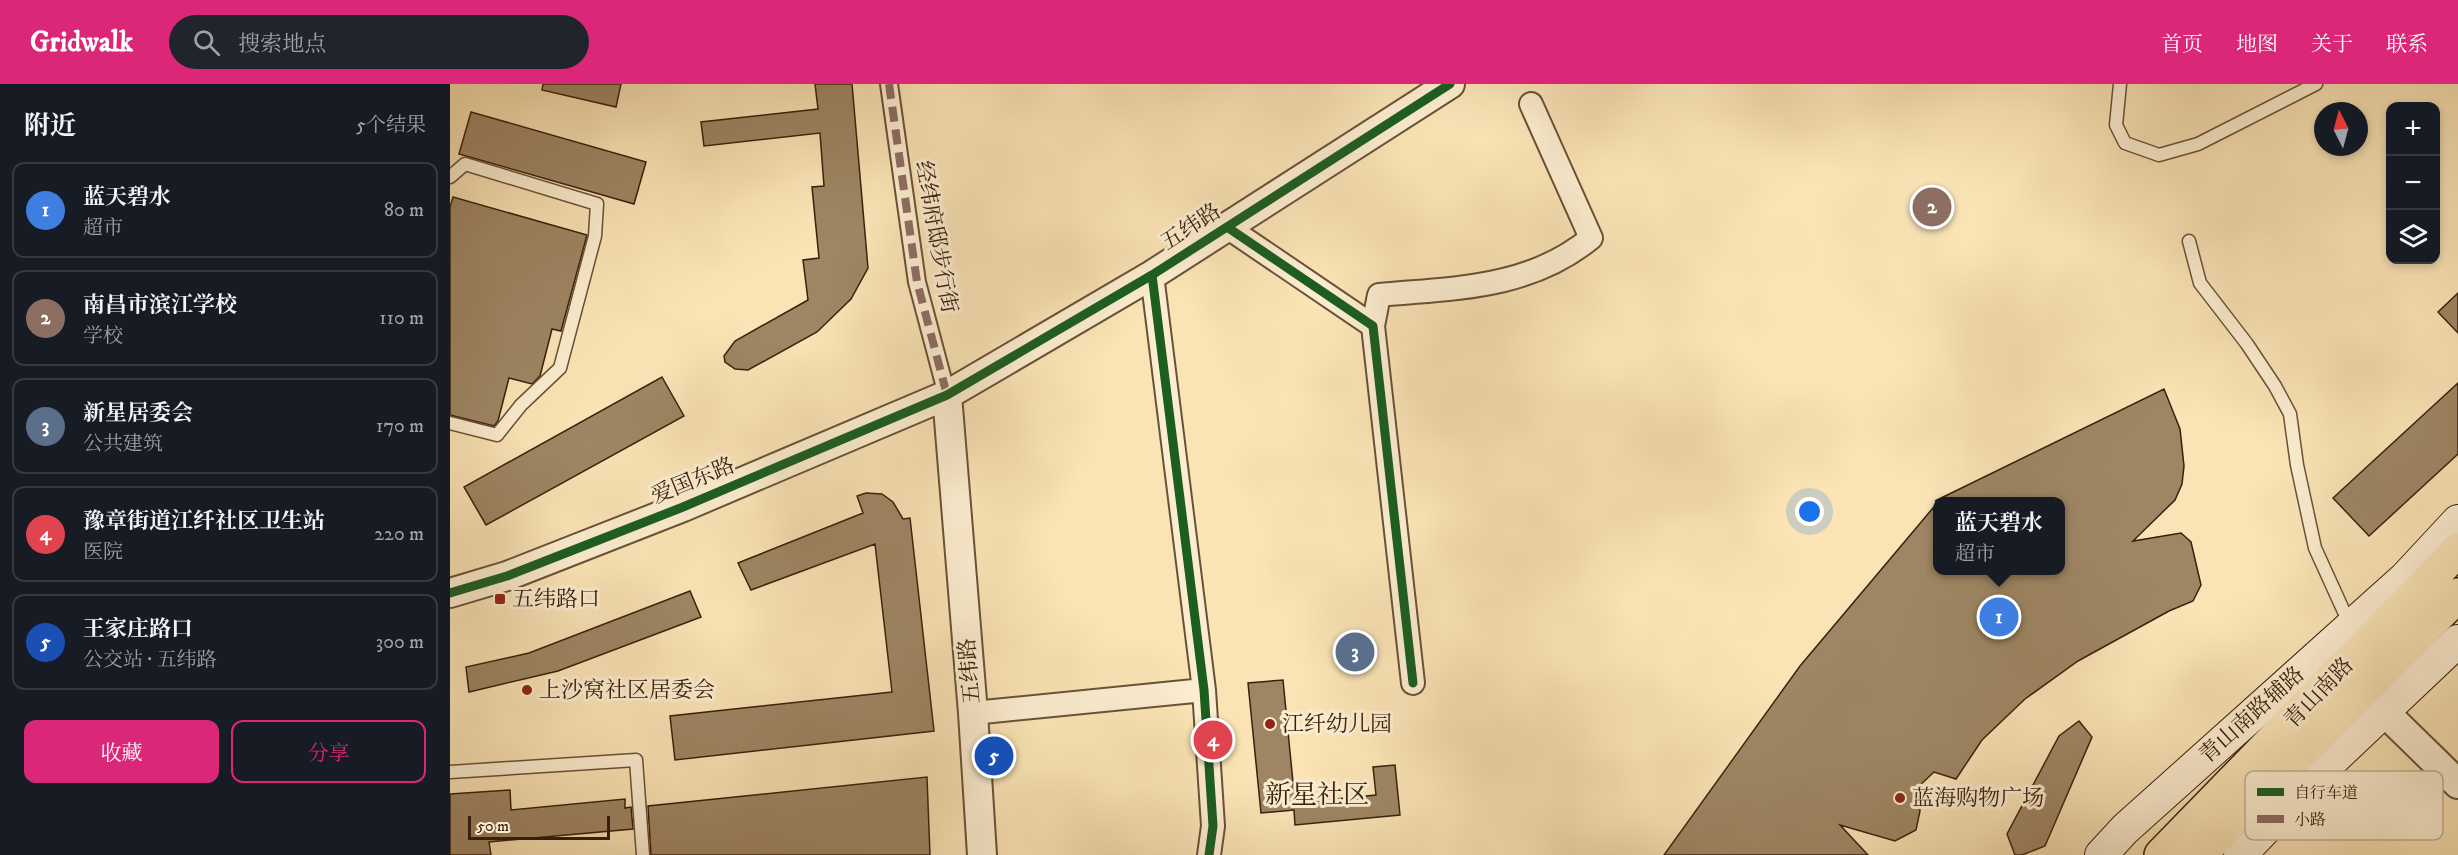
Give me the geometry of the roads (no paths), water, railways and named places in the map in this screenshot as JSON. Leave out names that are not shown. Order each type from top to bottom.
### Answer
[{"type":"main road","points":[[2399,610],[2405,578],[2458,521]]},
{"type":"main road","name":"青山南路","points":[[2264,771],[2362,691],[2399,610],[2458,550]]},
{"type":"main road","name":"青山南路辅路","points":[[2101,855],[2125,829],[2405,578]]},
{"type":"main road","name":"青山南路","points":[[2282,771],[2458,595]]},
{"type":"main road","points":[[2424,630],[2458,628]]},
{"type":"main road","points":[[2321,771],[2362,691],[2458,641]]},
{"type":"main road","name":"青山南路","points":[[2161,855],[2245,786]]},
{"type":"main road","name":"青山南路","points":[[2199,855],[2245,809]]},
{"type":"main road","points":[[2240,855],[2254,840]]},
{"type":"street","name":"经纬府邸步行街","points":[[889,84],[917,282],[947,396]]},
{"type":"street","name":"五纬路","points":[[982,855],[973,713],[947,396],[1152,275],[1450,84]]},
{"type":"street","points":[[1413,683],[1373,326],[1379,295],[1473,287],[1520,277],[1574,252],[1591,238],[1531,104]]},
{"type":"street","points":[[1227,227],[1373,326]]},
{"type":"street","points":[[1152,275],[1204,690],[1213,826],[1209,855]]},
{"type":"street","name":"爱国东路","points":[[450,593],[507,576],[683,507],[947,396]]},
{"type":"street","points":[[973,713],[1204,690]]},
{"type":"street","points":[[2362,691],[2458,784]]},
{"type":"lane","points":[[2120,84],[2116,125],[2125,143],[2159,155],[2198,144],[2316,84]]},
{"type":"lane","points":[[450,177],[465,164],[597,204],[595,236],[560,368],[521,405],[497,435],[451,428]]},
{"type":"lane","points":[[2188,242],[2200,283],[2253,353],[2290,414],[2297,465],[2315,548],[2351,626]]},
{"type":"lane","points":[[450,772],[636,760],[643,855]]},
{"type":"place","name":"南昌市滨江学校","points":[[1932,207]]},
{"type":"place","name":"五纬路口","points":[[500,599]]},
{"type":"place","name":"蓝天碧水","points":[[1999,617]]},
{"type":"place","name":"新星居委会","points":[[1355,652]]},
{"type":"place","name":"上沙窝社区居委会","points":[[527,690]]},
{"type":"place","name":"江纤幼儿园","points":[[1270,724]]},
{"type":"place","name":"豫章街道江纤社区卫生站","points":[[1213,740]]},
{"type":"place","name":"王家庄路口","points":[[994,756]]},
{"type":"place","name":"蓝海购物广场","points":[[1900,798]]},
{"type":"district","name":"新星社区","points":[[1317,795]]}]
